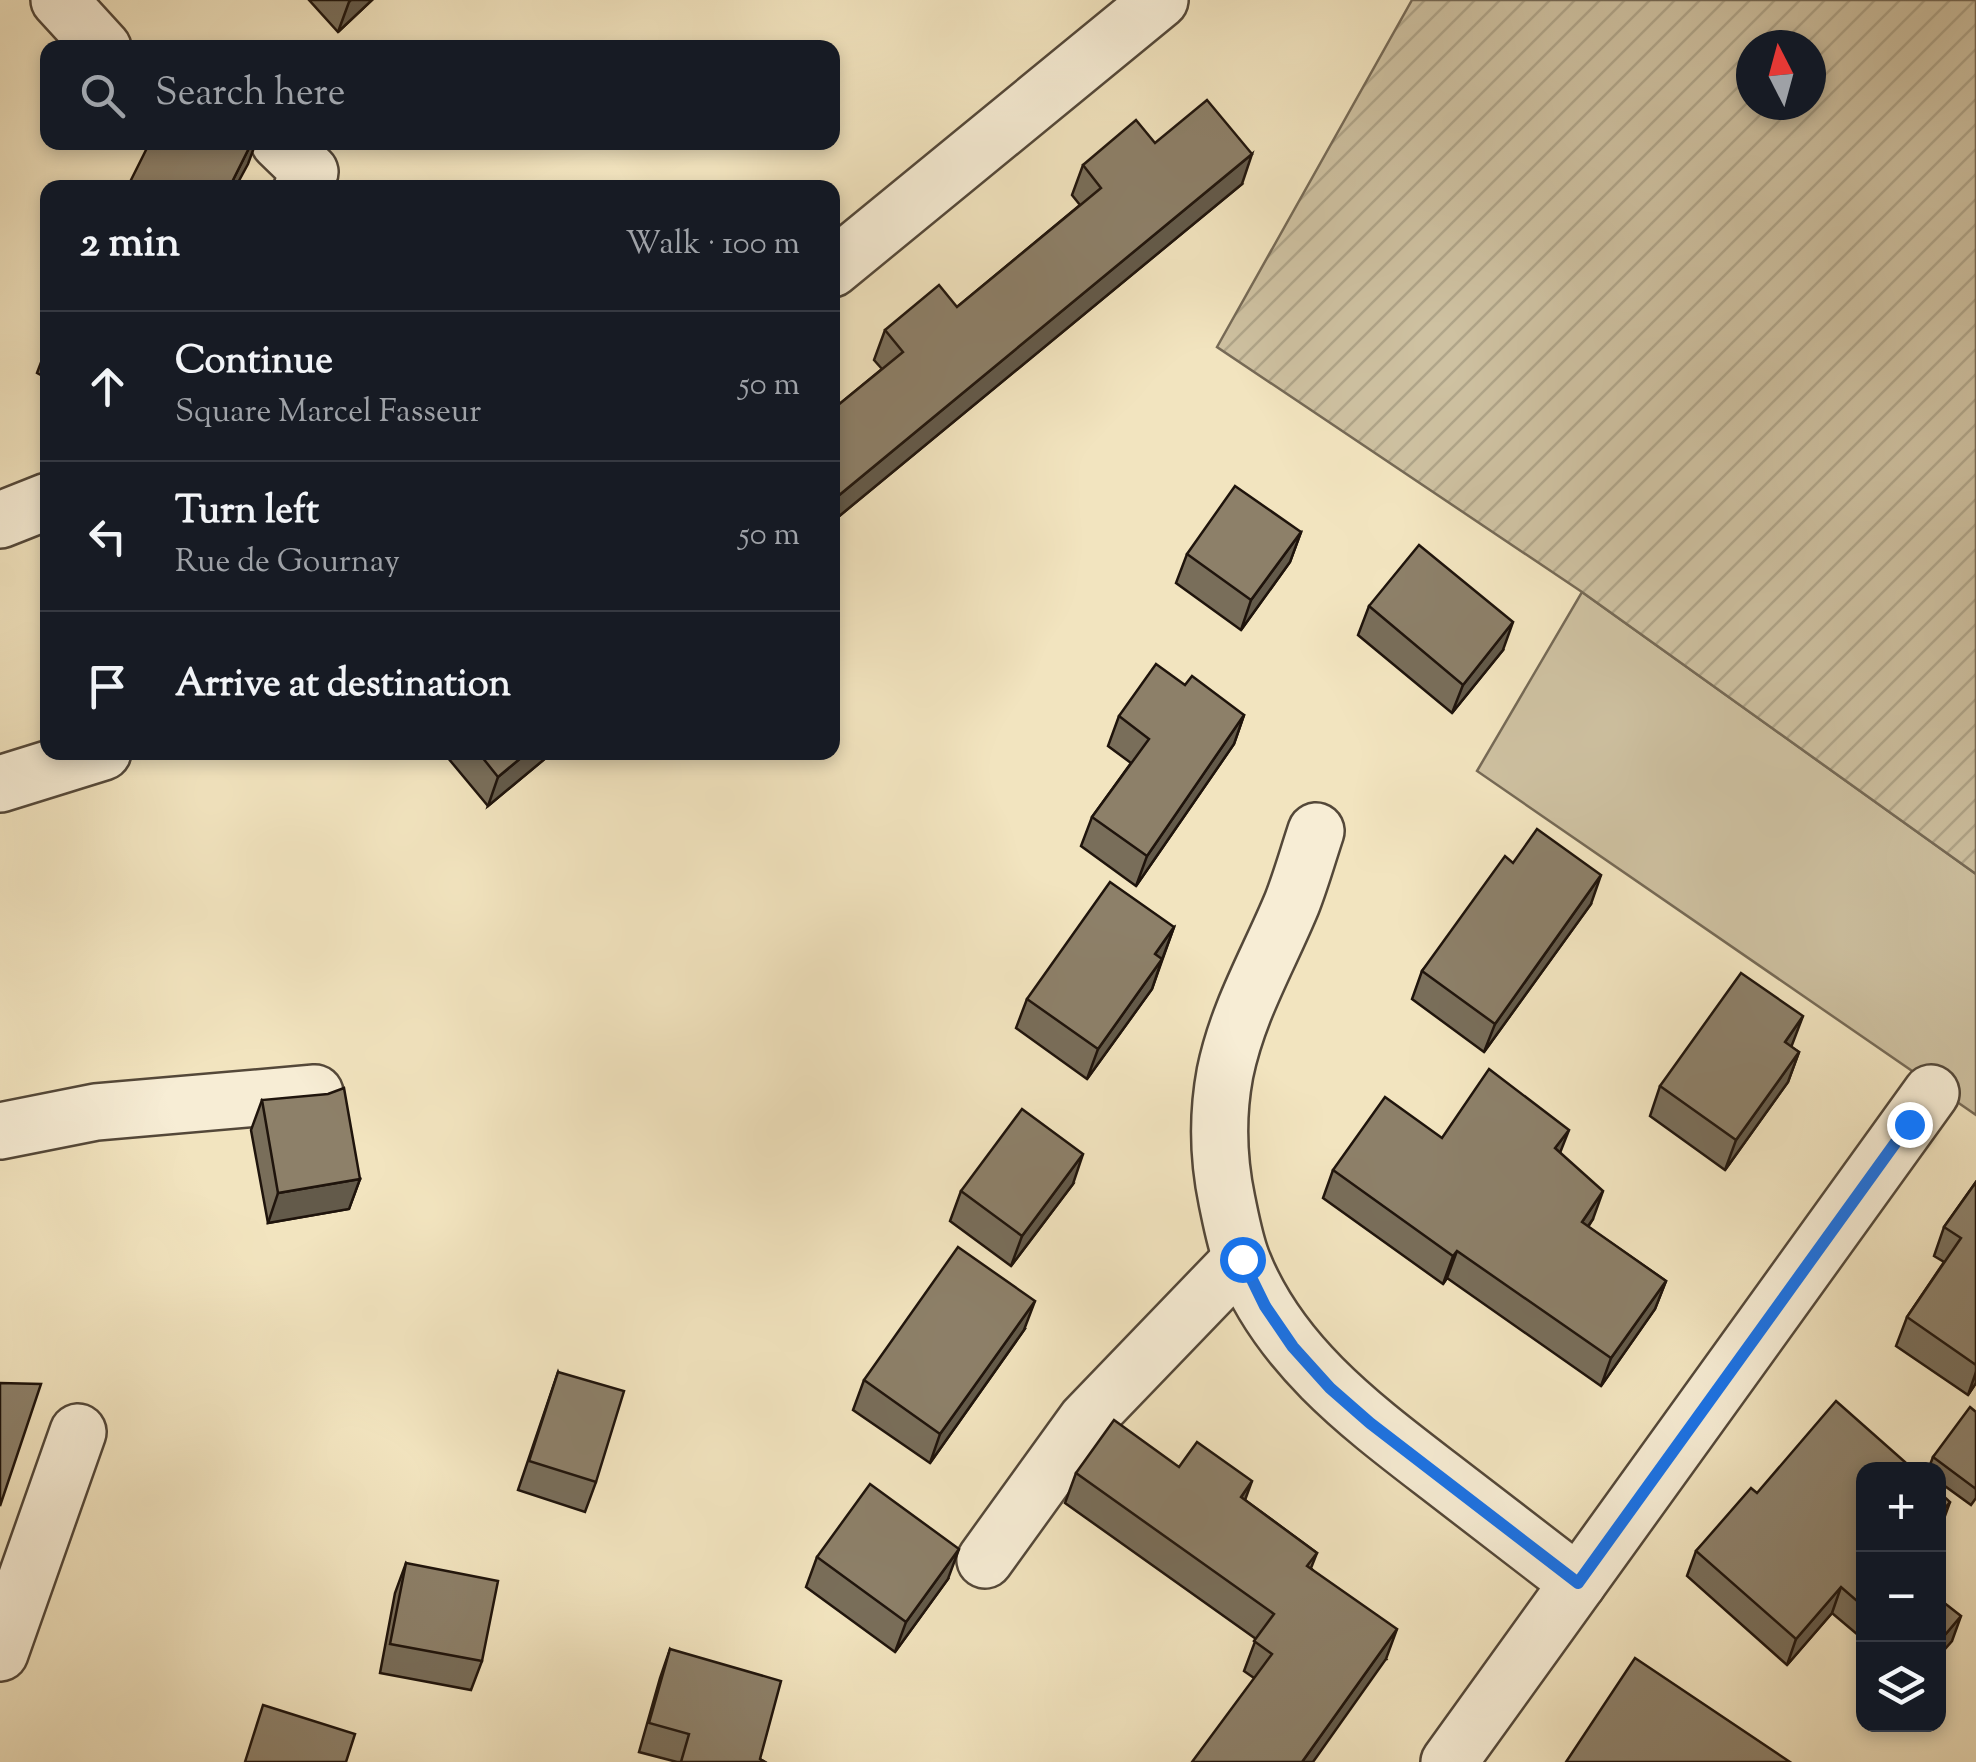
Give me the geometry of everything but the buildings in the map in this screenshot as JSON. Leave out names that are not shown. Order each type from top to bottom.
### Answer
[{"type":"street","points":[[59,0],[96,40]]},
{"type":"street","points":[[840,262],[1160,0]]},
{"type":"street","points":[[287,150],[310,172],[306,180]]},
{"type":"street","points":[[0,520],[40,504]]},
{"type":"street","points":[[0,784],[76,760]]},
{"type":"street","points":[[1316,831],[1292,902],[1253,985],[1225,1074],[1218,1128],[1221,1169],[1242,1259],[1265,1306],[1293,1347],[1330,1388],[1578,1583]]},
{"type":"street","points":[[0,1131],[96,1112],[315,1093]]},
{"type":"street","points":[[1449,1762],[1931,1094]]},
{"type":"street","points":[[985,1560],[1086,1420],[1242,1259]]},
{"type":"street","points":[[0,1653],[78,1432]]},
{"type":"shaded area","points":[[1412,0],[1976,0],[1976,874],[1582,592],[1217,347]]},
{"type":"shaded area","points":[[1582,592],[1976,874],[1976,1115],[1477,771]]},
{"type":"route","points":[[1242,1259],[1265,1306],[1293,1347],[1330,1388],[1578,1583],[1909,1124]]}]
